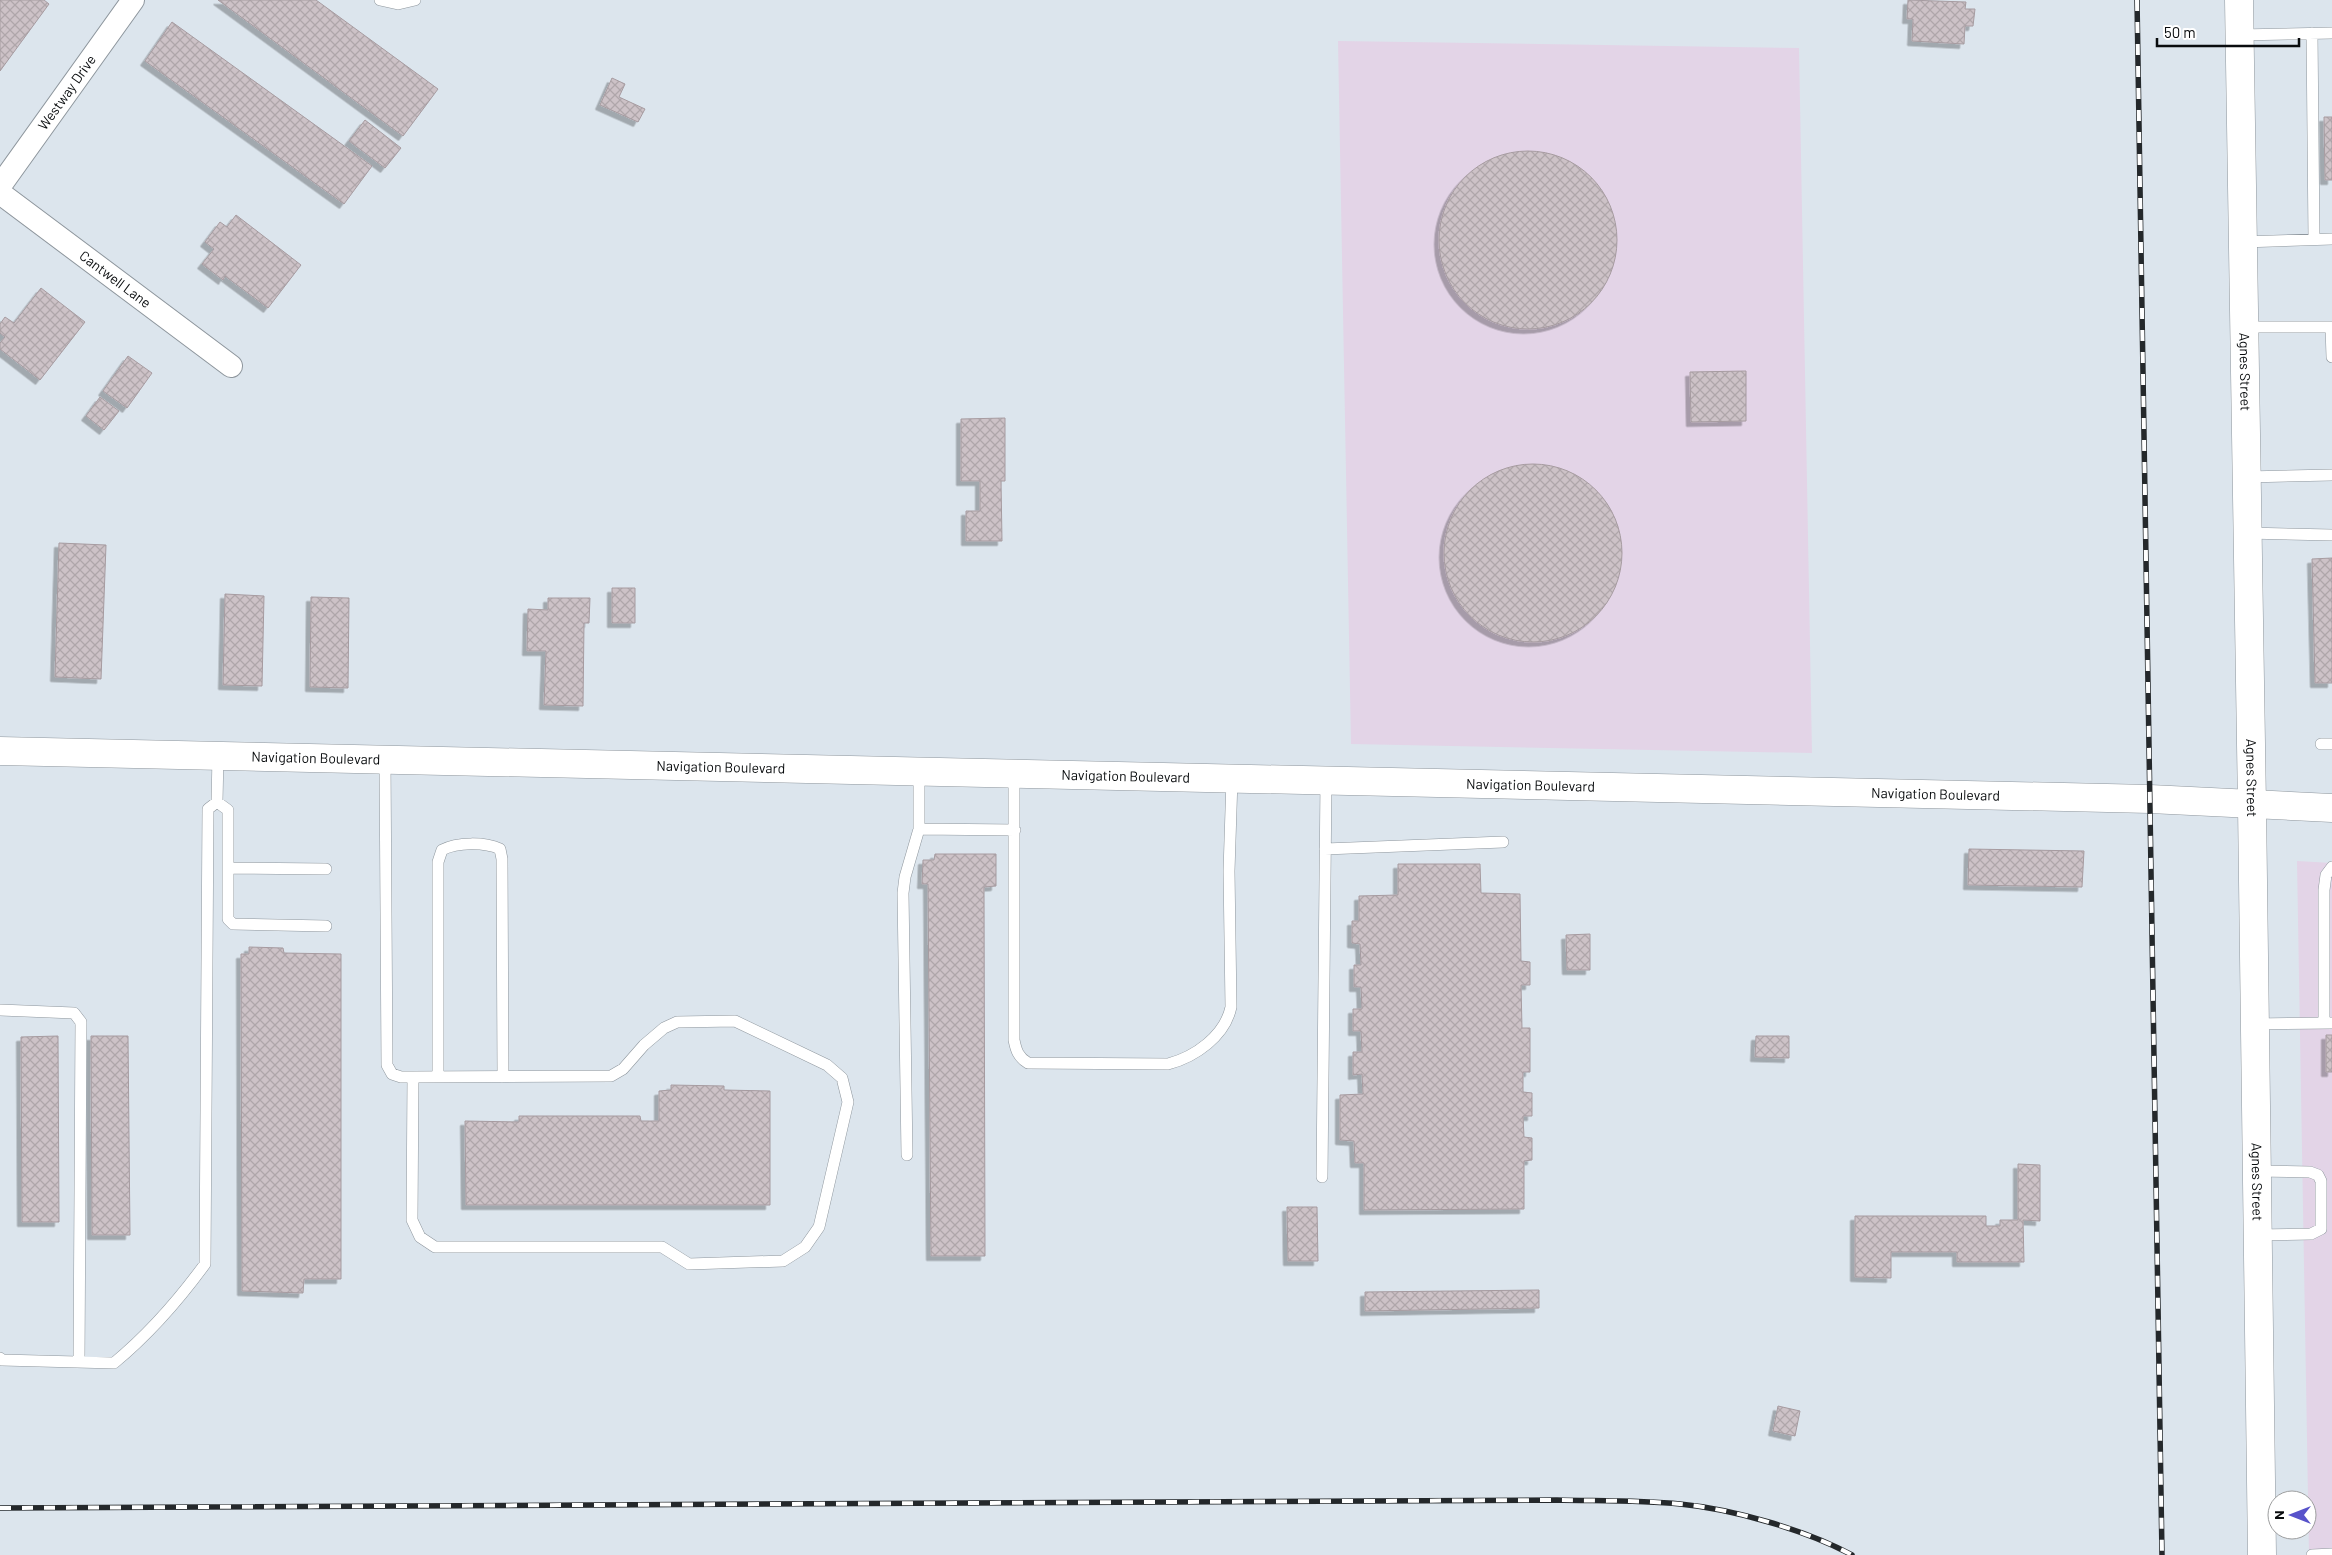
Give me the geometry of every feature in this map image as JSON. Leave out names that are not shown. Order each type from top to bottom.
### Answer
[{"type":"street","name":"Westway Drive","points":[[0,186],[133,0]]},
{"type":"street","name":"Agnes Street","points":[[2239,0],[2262,1555]]},
{"type":"street","name":"Cantwell Lane","points":[[0,192],[231,366]]},
{"type":"street","name":"Navigation Boulevard","points":[[0,751],[2150,799],[2252,806],[2332,808]]},
{"type":"lane","points":[[380,0],[398,4],[415,0]]},
{"type":"lane","points":[[2239,35],[2332,33]]},
{"type":"lane","points":[[2312,34],[2314,239]]},
{"type":"lane","points":[[2243,242],[2332,239]]},
{"type":"lane","points":[[2244,327],[2332,327],[2332,357]]},
{"type":"lane","points":[[2246,477],[2332,475]]},
{"type":"lane","points":[[2248,533],[2332,535]]},
{"type":"lane","points":[[218,756],[218,802]]},
{"type":"lane","points":[[385,760],[387,1065],[392,1074],[401,1077],[611,1076],[623,1069],[644,1045],[664,1028],[677,1022],[735,1021],[827,1065],[842,1078],[848,1102],[819,1227],[805,1248],[783,1261],[689,1264],[662,1247],[434,1247],[420,1237],[412,1220],[413,1077]]},
{"type":"lane","points":[[907,1155],[903,893],[905,877],[919,830],[919,772]]},
{"type":"lane","points":[[1014,774],[1014,1040],[1016,1051],[1021,1059],[1028,1063],[1168,1064],[1184,1060],[1216,1036],[1228,1021],[1231,1007],[1230,871],[1232,779]]},
{"type":"lane","points":[[1322,1177],[1326,781]]},
{"type":"lane","points":[[218,802],[228,810],[228,919],[233,924],[326,926]]},
{"type":"lane","points":[[0,1358],[2,1360],[114,1363],[143,1340],[185,1292],[205,1264],[208,809],[218,802]]},
{"type":"lane","points":[[919,830],[1015,830]]},
{"type":"lane","points":[[1326,849],[1503,842]]},
{"type":"lane","points":[[438,1077],[438,862],[442,850],[451,845],[491,845],[500,850],[502,859],[503,1077]]},
{"type":"lane","points":[[2255,1024],[2328,1023],[2324,890],[2326,875],[2332,867]]},
{"type":"lane","points":[[228,868],[326,869]]},
{"type":"lane","points":[[0,1010],[74,1013],[80,1022],[79,1362]]},
{"type":"lane","points":[[2257,1171],[2310,1172],[2318,1175],[2321,1181],[2321,1230],[2310,1234],[2258,1235]]},
{"type":"lane","points":[[2312,1555],[2332,1554]]},
{"type":"shaded area","points":[[1338,41],[1799,48],[1812,753],[1351,744]]},
{"type":"shaded area","points":[[2297,861],[2332,863],[2332,1555],[2309,1555],[2309,1540],[2317,1540],[2317,1490],[2308,1490]]},
{"type":"building","points":[[0,0],[44,0],[49,4],[0,71]]},
{"type":"building","points":[[218,0],[316,0],[438,89],[403,136]]},
{"type":"building","points":[[1908,0],[1966,2],[1965,9],[1975,9],[1973,26],[1965,26],[1964,44],[1912,41],[1913,19],[1907,19]]},
{"type":"building","points":[[172,22],[372,166],[344,204],[145,61]]},
{"type":"building","points":[[612,78],[625,84],[619,97],[645,109],[638,122],[600,105]]},
{"type":"building","points":[[2324,117],[2332,117],[2332,180],[2325,180]]},
{"type":"building","points":[[365,120],[401,148],[385,168],[349,141]]},
{"type":"building","points":[[1519,151],[1537,151],[1562,158],[1577,166],[1591,177],[1602,191],[1610,206],[1617,231],[1617,249],[1610,274],[1602,289],[1591,303],[1577,314],[1554,325],[1537,329],[1519,329],[1502,325],[1486,318],[1472,309],[1459,296],[1443,266],[1439,249],[1439,231],[1443,214],[1450,198],[1459,184],[1472,171],[1502,155]]},
{"type":"building","points":[[236,215],[301,265],[268,308],[225,276],[223,280],[202,264],[214,249],[205,242],[220,222],[227,227]]},
{"type":"building","points":[[41,288],[85,322],[40,380],[0,349],[0,343],[5,337],[0,333],[0,324],[5,317],[14,323]]},
{"type":"building","points":[[128,356],[152,373],[127,408],[103,391]]},
{"type":"building","points":[[1746,371],[1746,421],[1691,422],[1690,372]]},
{"type":"building","points":[[100,397],[119,411],[104,430],[86,416]]},
{"type":"building","points":[[1005,418],[1005,481],[1001,481],[1002,541],[966,541],[966,511],[980,511],[980,481],[961,481],[961,419]]},
{"type":"building","points":[[1533,464],[1567,471],[1582,479],[1596,490],[1607,504],[1615,519],[1622,553],[1615,587],[1607,602],[1596,616],[1582,627],[1567,635],[1533,642],[1499,635],[1484,627],[1470,616],[1459,602],[1451,587],[1444,553],[1451,519],[1459,504],[1470,490],[1484,479],[1499,471]]},
{"type":"building","points":[[59,543],[106,545],[101,679],[55,677]]},
{"type":"building","points":[[2332,558],[2332,683],[2315,683],[2312,559]]},
{"type":"building","points":[[612,588],[635,588],[635,623],[612,623]]},
{"type":"building","points":[[225,594],[264,596],[262,686],[223,685]]},
{"type":"building","points":[[311,597],[349,598],[348,688],[310,687]]},
{"type":"building","points":[[548,598],[590,598],[589,623],[584,623],[583,706],[544,705],[546,651],[527,651],[528,609],[548,610]]},
{"type":"building","points":[[1969,849],[2084,851],[2082,887],[1968,885]]},
{"type":"building","points":[[935,854],[996,854],[996,886],[984,887],[985,1256],[931,1256],[928,884],[922,884],[923,860],[934,860]]},
{"type":"building","points":[[1398,864],[1480,864],[1481,893],[1520,894],[1521,961],[1530,962],[1530,985],[1521,985],[1522,1028],[1530,1028],[1530,1072],[1523,1072],[1523,1092],[1532,1093],[1532,1116],[1523,1116],[1524,1137],[1532,1138],[1532,1160],[1524,1161],[1524,1209],[1364,1210],[1364,1163],[1355,1163],[1354,1141],[1340,1140],[1340,1095],[1363,1094],[1362,1074],[1353,1075],[1353,1052],[1362,1052],[1361,1031],[1353,1031],[1353,1009],[1362,1009],[1361,987],[1354,987],[1354,965],[1361,965],[1360,944],[1352,943],[1352,921],[1359,921],[1359,896],[1398,895]]},
{"type":"building","points":[[1590,934],[1590,970],[1567,970],[1566,935]]},
{"type":"building","points":[[249,947],[283,948],[284,953],[341,954],[341,1279],[304,1279],[303,1293],[242,1291],[241,954],[249,954]]},
{"type":"building","points":[[2326,1035],[2332,1035],[2332,1072],[2326,1072]]},
{"type":"building","points":[[58,1036],[59,1222],[22,1222],[21,1037]]},
{"type":"building","points":[[91,1036],[128,1036],[130,1235],[92,1235]]},
{"type":"building","points":[[1756,1036],[1789,1036],[1789,1058],[1755,1057]]},
{"type":"building","points":[[671,1085],[724,1086],[724,1090],[770,1091],[770,1205],[466,1205],[465,1121],[519,1122],[519,1116],[640,1116],[641,1121],[659,1121],[659,1091],[671,1090]]},
{"type":"building","points":[[2018,1164],[2040,1165],[2040,1221],[2023,1220],[2024,1262],[1957,1262],[1957,1252],[1891,1252],[1891,1278],[1855,1277],[1855,1216],[1986,1216],[1986,1226],[2000,1226],[2000,1220],[2018,1220]]},
{"type":"building","points":[[1287,1207],[1317,1207],[1318,1261],[1288,1261]]},
{"type":"building","points":[[1539,1290],[1539,1308],[1365,1311],[1365,1292]]},
{"type":"building","points":[[1778,1406],[1800,1411],[1795,1436],[1773,1431]]},
{"type":"railway","points":[[2137,0],[2162,1555]]},
{"type":"railway","points":[[0,1508],[1634,1501],[1701,1507],[1746,1516],[1813,1537],[1852,1555]]}]
